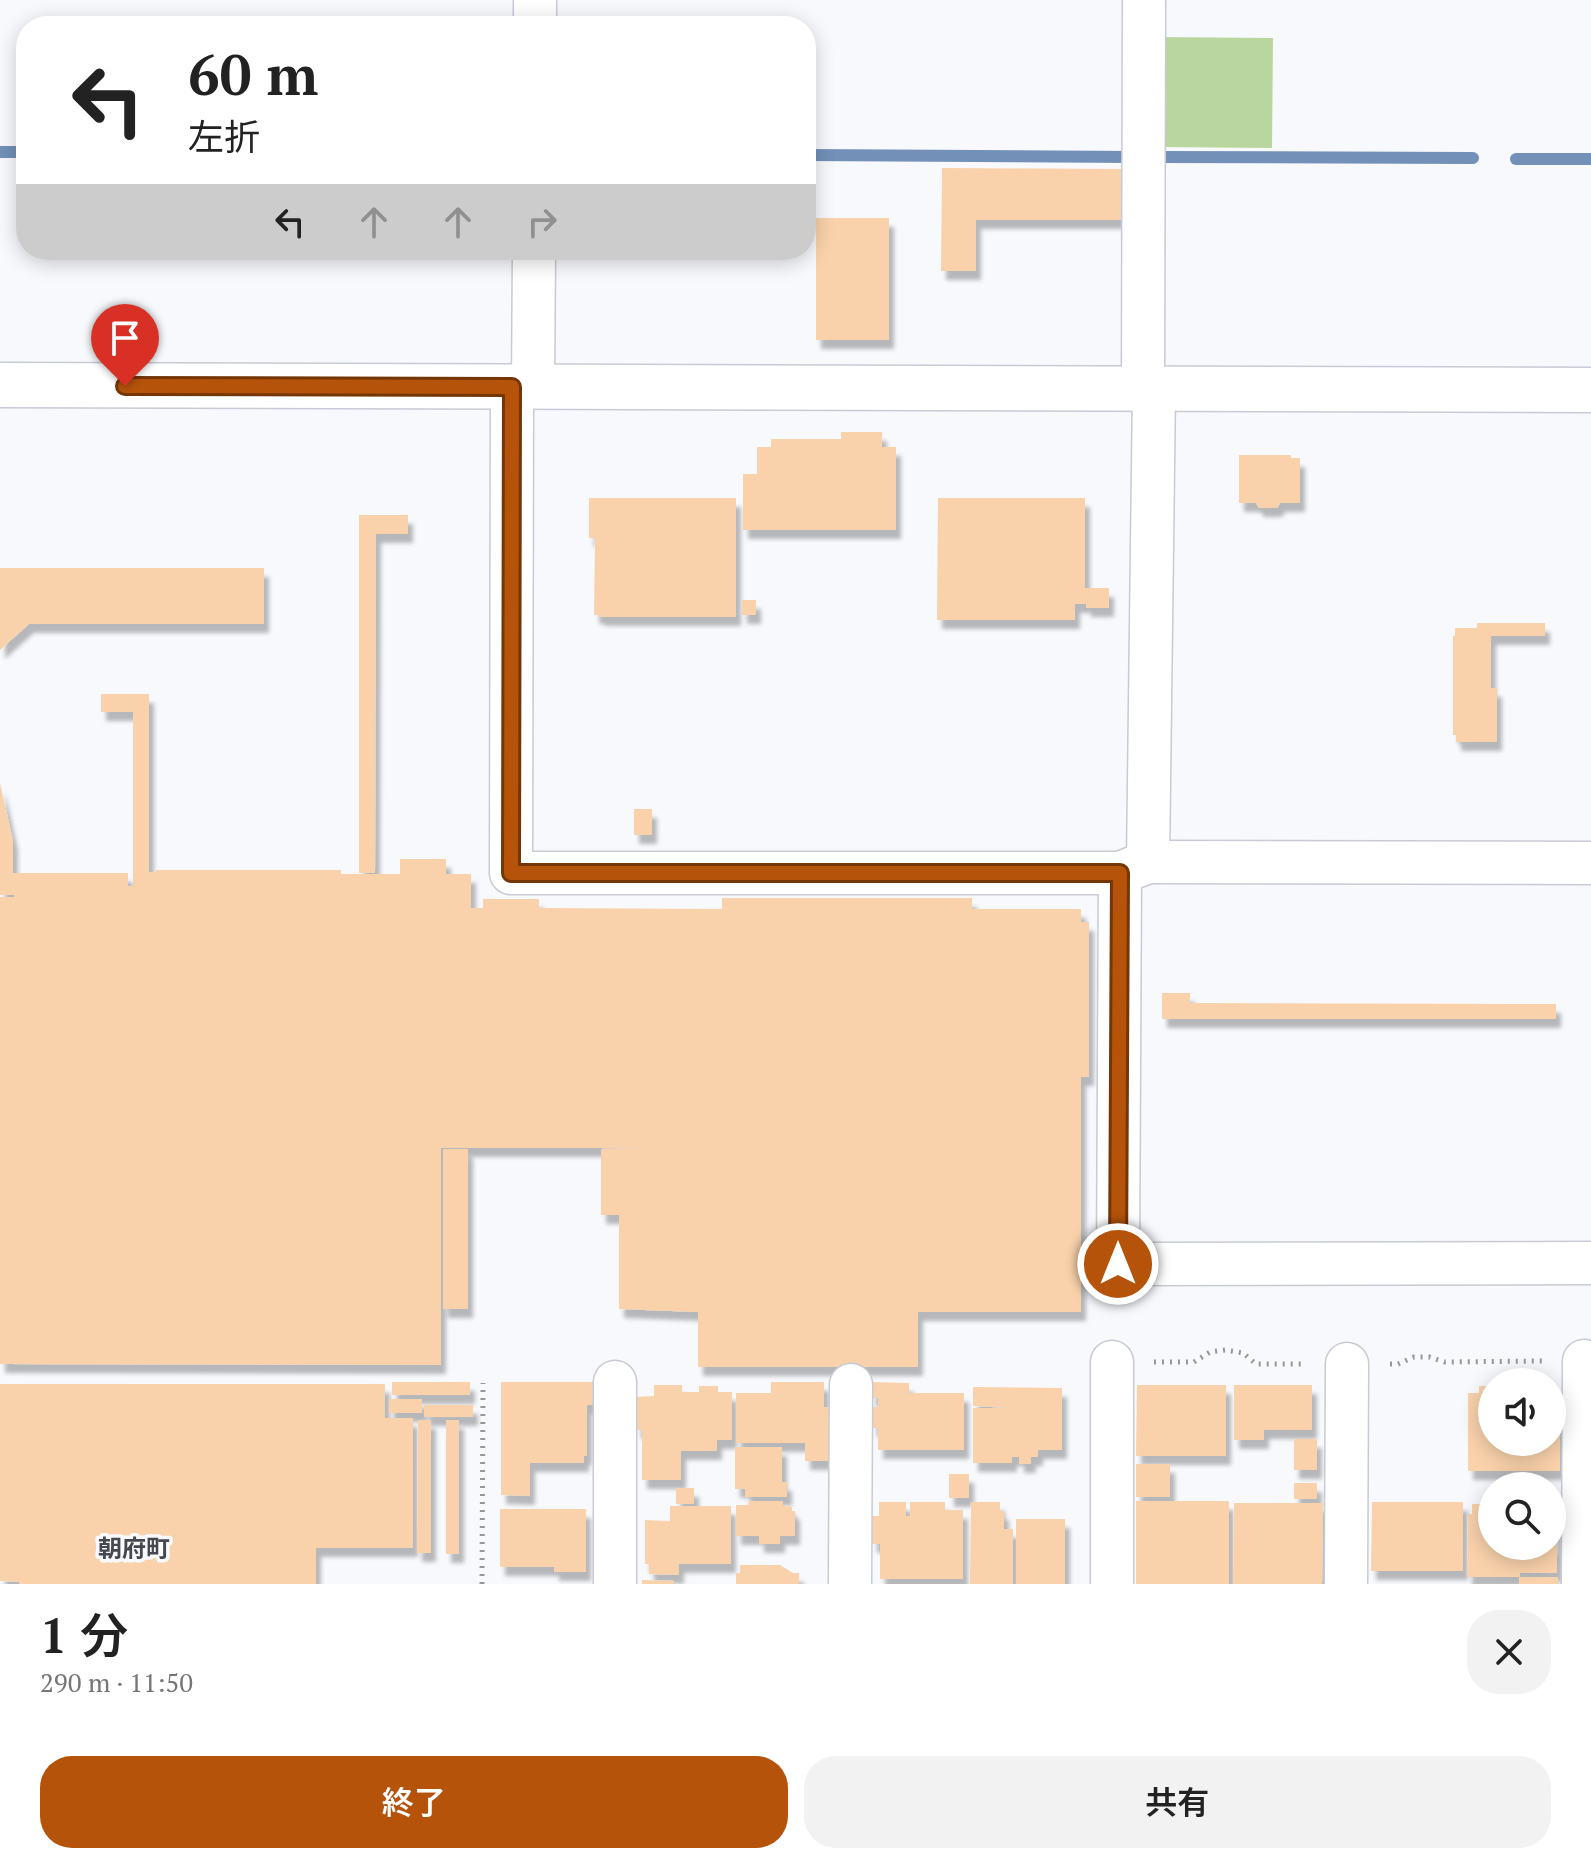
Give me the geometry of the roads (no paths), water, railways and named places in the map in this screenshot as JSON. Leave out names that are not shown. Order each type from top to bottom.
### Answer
[{"type":"street","points":[[1144,0],[1148,389],[1118,1264],[1591,1263]]},
{"type":"street","points":[[533,260],[523,387],[511,873],[1591,863]]},
{"type":"street","points":[[0,385],[1591,390]]},
{"type":"street","points":[[1583,1584],[1584,1361]]},
{"type":"street","points":[[1112,1362],[1112,1584]]},
{"type":"street","points":[[1346,1584],[1347,1364]]},
{"type":"street","points":[[615,1382],[615,1584]]},
{"type":"street","points":[[850,1584],[851,1385]]},
{"type":"waterway","points":[[0,152],[16,152]]},
{"type":"waterway","points":[[816,155],[1132,157]]},
{"type":"waterway","points":[[1158,157],[1473,158]]},
{"type":"waterway","points":[[1516,159],[1591,159]]},
{"type":"district","name":"朝府町","points":[[134,1549]]}]
